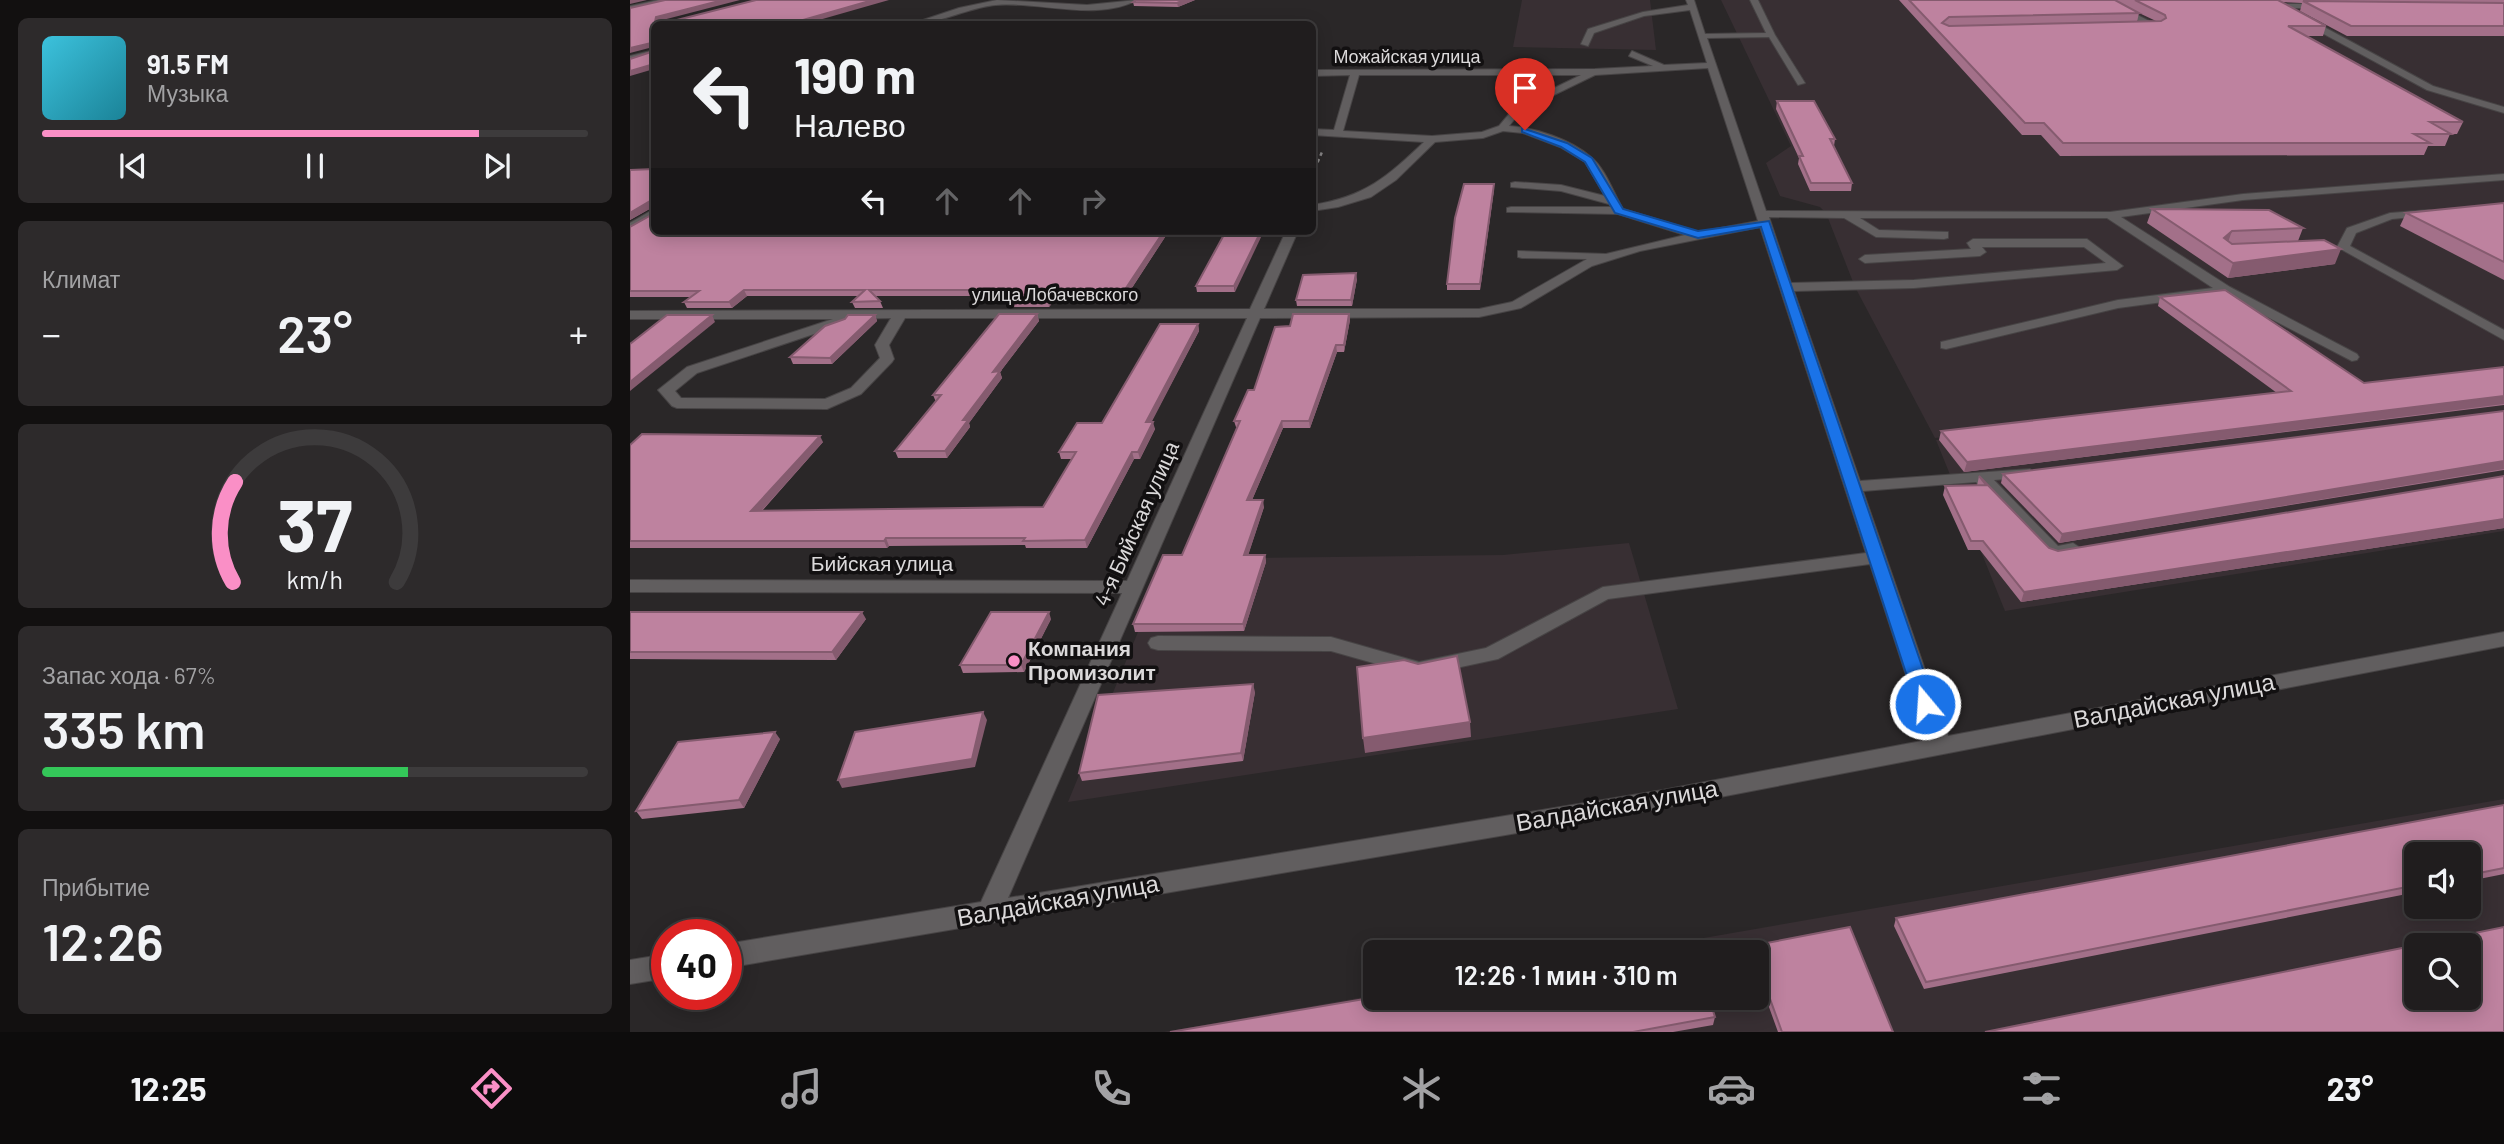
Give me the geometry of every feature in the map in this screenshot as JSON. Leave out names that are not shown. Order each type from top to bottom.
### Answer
[{"type":"street","points":[[630,8],[669,0]]},
{"type":"street","points":[[925,21],[976,6],[1008,2],[1087,9],[1133,0]]},
{"type":"street","points":[[1754,0],[1771,35],[1801,83]]},
{"type":"street","points":[[2102,0],[2157,27],[2129,28]]},
{"type":"street","points":[[1585,44],[1591,31],[1643,14],[1692,3],[1940,746]]},
{"type":"street","points":[[2332,6],[2279,6],[2430,88],[2504,110]]},
{"type":"street","points":[[1702,36],[1771,35]]},
{"type":"street","points":[[630,59],[651,53]]},
{"type":"street","points":[[1632,54],[1664,68]]},
{"type":"street","name":"Можайская улица","points":[[1316,73],[1595,72],[1712,65]]},
{"type":"street","points":[[1502,128],[1518,109],[1595,72]]},
{"type":"street","points":[[1338,132],[1355,73]]},
{"type":"street","points":[[1316,132],[1432,139],[1483,135],[1502,128],[1525,130],[1564,145],[1589,160],[1616,207]]},
{"type":"street","points":[[1316,208],[1344,205],[1370,194],[1391,179],[1432,139]]},
{"type":"street","points":[[1522,254],[1612,256],[1764,219],[1845,213],[2110,215],[2243,197],[2504,177]]},
{"type":"street","points":[[1515,185],[1561,188],[1698,234]]},
{"type":"street","points":[[1511,210],[1616,207]]},
{"type":"street","points":[[2441,212],[2390,216],[2351,231],[2337,247],[2504,336]]},
{"type":"street","points":[[1845,213],[1875,233],[1944,235]]},
{"type":"street","points":[[630,228],[651,214]]},
{"type":"street","points":[[2110,215],[2225,290],[2352,357]]},
{"type":"street","name":"4-я Бийская улица","points":[[989,913],[1290,235]]},
{"type":"street","points":[[1786,287],[1914,284],[2118,266],[2087,243],[1973,243],[1980,252],[1865,259]]},
{"type":"street","name":"улица Лобачевского","points":[[630,314],[1479,313],[1516,305],[1588,264],[1612,256]]},
{"type":"street","points":[[1946,345],[2118,304],[2225,290]]},
{"type":"street","points":[[859,314],[692,370],[666,390],[677,403],[827,404],[856,391],[887,359],[882,345],[901,314]]},
{"type":"street","points":[[1853,486],[1982,478],[2037,471]]},
{"type":"street","points":[[1982,478],[2053,552],[2094,545]]},
{"type":"street","points":[[1158,643],[1331,644],[1419,669],[1491,654],[1603,593],[1877,557]]},
{"type":"street","name":"Бийская улица","points":[[630,586],[1134,587]]},
{"type":"street","name":"Валдайская улица","points":[[742,953],[1663,799],[2504,639]]},
{"type":"street","points":[[630,972],[651,969]]},
{"type":"shaded area","points":[[1522,0],[1650,0],[1656,50],[1513,47]]},
{"type":"shaded area","points":[[1721,0],[2504,0],[2504,531],[2005,611],[1936,440],[2491,374],[1935,438],[1855,287],[1826,213],[1820,207],[1780,196],[1766,163],[1791,146]]},
{"type":"shaded area","points":[[1629,543],[1678,709],[1068,802],[1168,559],[1503,555]]},
{"type":"shaded area","points":[[2504,799],[2504,1032],[1164,1032],[1363,997],[1363,1010],[1769,1010],[1769,940],[1692,940]]},
{"type":"building","points":[[665,0],[723,0],[656,17],[655,21],[651,21],[651,43],[630,48],[630,8]]},
{"type":"building","points":[[756,0],[873,0],[800,21],[673,21]]},
{"type":"building","points":[[1184,0],[1177,3],[1133,2]]},
{"type":"building","points":[[1909,0],[2115,0],[2139,13],[1949,17],[1942,23],[1949,26],[2161,21],[2166,18],[2165,15],[2135,0],[2278,0],[2326,26],[2288,26],[2463,122],[2430,122],[2451,134],[2414,134],[2430,143],[2063,143],[2044,123],[2025,123]]},
{"type":"building","points":[[2303,1],[2504,3],[2504,26],[2351,26]]},
{"type":"building","points":[[651,52],[651,65],[630,71],[630,59]]},
{"type":"building","points":[[1777,101],[1814,101],[1835,139],[1830,139],[1852,183],[1811,183],[1799,156],[1803,156]]},
{"type":"building","points":[[651,169],[651,201],[630,213],[630,170]]},
{"type":"building","points":[[1464,184],[1494,184],[1480,284],[1447,284],[1455,218]]},
{"type":"building","points":[[2504,203],[2504,262],[2406,213]]},
{"type":"building","points":[[2152,209],[2269,210],[2303,228],[2232,231],[2224,238],[2232,244],[2324,240],[2341,249],[2233,263]]},
{"type":"building","points":[[651,215],[651,235],[1161,235],[1124,291],[1055,291],[1048,301],[1010,301],[1019,290],[869,290],[880,301],[852,302],[865,290],[744,290],[729,302],[684,302],[699,291],[630,291],[630,227]]},
{"type":"building","points":[[1224,235],[1259,235],[1234,286],[1196,286]]},
{"type":"building","points":[[1356,273],[1351,300],[1296,300],[1303,275]]},
{"type":"building","points":[[2225,290],[2364,383],[2504,367],[2504,396],[1967,462],[1941,431],[2291,391],[2160,297]]},
{"type":"building","points":[[999,314],[1037,314],[993,372],[1000,371],[963,420],[968,420],[945,451],[895,451],[941,395],[933,395]]},
{"type":"building","points":[[1293,314],[1349,314],[1344,345],[1336,345],[1309,421],[1282,421],[1247,500],[1263,500],[1244,555],[1265,555],[1243,624],[1133,624],[1163,555],[1182,555],[1240,421],[1234,421],[1248,390],[1254,390],[1275,327],[1290,326]]},
{"type":"building","points":[[667,315],[712,315],[630,382],[630,344]]},
{"type":"building","points":[[848,315],[875,315],[830,358],[790,357],[825,326],[845,319]]},
{"type":"building","points":[[1160,324],[1198,324],[1146,422],[1153,422],[1138,452],[1132,452],[1085,540],[886,538],[884,541],[630,541],[630,445],[642,434],[820,436],[751,511],[1043,507],[1076,452],[1059,452],[1077,423],[1102,423]]},
{"type":"building","points":[[2504,411],[2504,461],[2062,534],[2003,474]]},
{"type":"building","points":[[1979,476],[2049,548],[2058,551],[2504,476],[2504,519],[2024,592],[1983,541],[1971,541],[1945,486],[1986,485]]},
{"type":"building","points":[[630,612],[862,612],[832,652],[630,652]]},
{"type":"building","points":[[991,612],[1049,612],[1021,665],[960,665]]},
{"type":"building","points":[[1457,656],[1470,722],[1363,738],[1357,667],[1404,660],[1418,664]]},
{"type":"building","points":[[1253,684],[1241,753],[1079,773],[1098,695]]},
{"type":"building","points":[[983,712],[972,759],[838,780],[855,732]]},
{"type":"building","points":[[775,732],[739,800],[636,811],[678,742]]},
{"type":"building","points":[[2504,805],[2504,868],[2481,873],[2481,842],[2404,842],[2404,888],[1926,982],[1896,918]]},
{"type":"building","points":[[1850,927],[1893,1032],[1782,1032],[1769,996],[1769,943]]},
{"type":"building","points":[[2504,927],[2504,1032],[1985,1032],[2404,947],[2404,1010],[2481,1010],[2481,933],[2474,933]]},
{"type":"building","points":[[1363,999],[1363,1010],[1713,1010],[1715,1017],[1633,1032],[1170,1032]]},
{"type":"place","name":"Компания Промизолит","points":[[1014,661]]},
{"type":"route","points":[[1525,130],[1564,145],[1589,160],[1619,211],[1698,234],[1765,223],[1925,704]]}]
